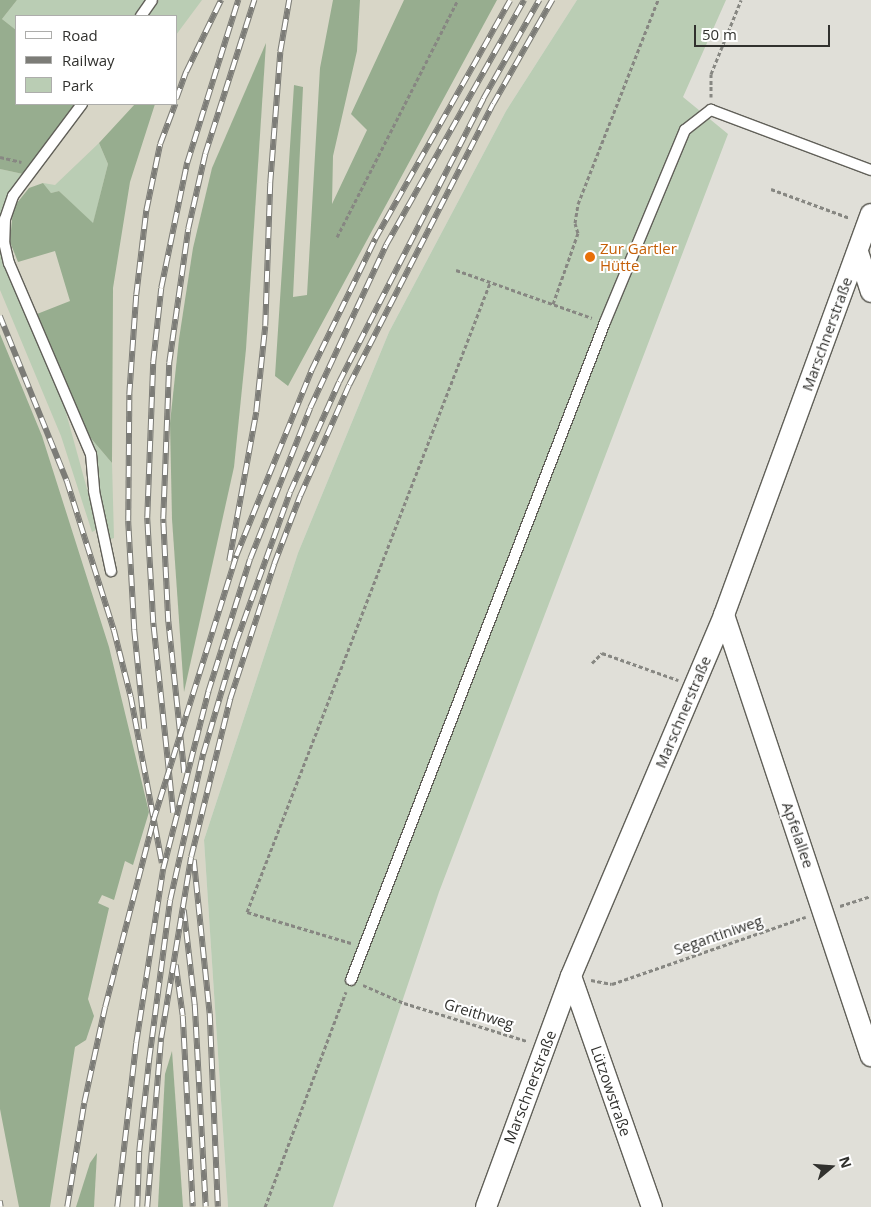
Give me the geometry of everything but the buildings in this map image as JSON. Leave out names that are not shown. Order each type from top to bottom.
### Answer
[{"type":"street","name":"Marschnerstraße","points":[[486,1207],[547,1048],[571,976],[724,615],[869,219]]},
{"type":"street","points":[[858,252],[871,292]]},
{"type":"street","name":"Apfelallee","points":[[724,615],[871,1056]]},
{"type":"street","name":"Lützowstraße","points":[[571,976],[652,1207]]},
{"type":"lane","points":[[142,15],[152,0]]},
{"type":"lane","points":[[81,105],[13,196],[5,219],[4,242],[9,263],[91,454],[94,491],[111,571]]},
{"type":"lane","points":[[351,980],[605,322],[684,130],[711,110],[871,170]]},
{"type":"path","points":[[337,237],[458,0]]},
{"type":"path","points":[[552,304],[578,233],[575,223],[578,204],[658,0]]},
{"type":"path","points":[[711,110],[711,74],[741,0]]},
{"type":"path","points":[[0,157],[36,165]]},
{"type":"path","points":[[771,189],[869,219]]},
{"type":"path","points":[[456,270],[605,322]]},
{"type":"path","points":[[363,946],[247,912],[490,283]]},
{"type":"path","points":[[592,663],[602,653],[694,686]]},
{"type":"path","name":"Segantiniweg","points":[[571,976],[612,984],[871,896]]},
{"type":"path","points":[[265,1207],[351,980]]},
{"type":"path","name":"Greithweg","points":[[351,980],[404,1003],[547,1048]]},
{"type":"shaded area","points":[[0,0],[577,0],[506,111],[389,332],[298,553],[204,840],[228,1207],[0,1207]]},
{"type":"green space","points":[[0,0],[17,0],[2,19],[15,29],[15,105],[74,105],[23,174],[0,169]]},
{"type":"green space","points":[[17,0],[148,0],[138,15],[15,15],[15,29],[2,19]]},
{"type":"green space","points":[[159,0],[202,0],[178,32],[178,15],[149,15]]},
{"type":"green space","points":[[333,0],[360,0],[357,51],[333,156],[332,204],[367,130],[351,114],[404,0],[497,0],[288,386],[275,376],[294,85],[303,87],[293,297],[307,295],[320,68]]},
{"type":"green space","points":[[577,0],[726,0],[683,97],[728,134],[439,892],[333,1207],[228,1207],[204,840],[298,553],[389,332],[506,111]]},
{"type":"green space","points":[[266,43],[246,349],[234,467],[184,692],[172,519],[170,423],[179,339],[193,248],[212,168]]},
{"type":"green space","points":[[134,105],[155,105],[130,182],[113,288],[112,463],[89,436],[37,314],[70,301],[55,251],[18,262],[10,242],[13,208],[29,188],[43,183],[51,193],[59,191],[93,223],[108,164],[99,143]]},
{"type":"green space","points":[[99,143],[108,164],[93,224],[59,191],[51,193],[43,183],[55,185]]},
{"type":"green space","points":[[0,169],[23,174],[8,194],[1,220],[1,243],[62,398],[98,529],[92,532],[61,436],[0,290]]},
{"type":"green space","points":[[0,334],[42,436],[109,647],[149,812],[133,865],[125,861],[114,900],[102,895],[98,903],[109,908],[88,999],[94,1016],[86,1040],[75,1047],[50,1207],[19,1207],[0,1109]]},
{"type":"green space","points":[[89,436],[112,463],[114,538],[108,540]]},
{"type":"green space","points":[[172,1051],[183,1207],[158,1207],[165,1074]]},
{"type":"green space","points":[[97,1153],[94,1207],[76,1207],[90,1163]]},
{"type":"railway","points":[[178,94],[186,72],[221,0]]},
{"type":"railway","points":[[173,813],[153,623],[147,518],[153,362],[161,288],[187,163],[238,0]]},
{"type":"railway","points":[[184,773],[168,622],[163,519],[169,363],[188,229],[205,154],[254,0]]},
{"type":"railway","points":[[229,561],[256,412],[265,326],[270,183],[280,52],[289,0]]},
{"type":"railway","points":[[67,1207],[84,1103],[105,1007],[153,821],[236,556],[311,371],[375,239],[510,0]]},
{"type":"railway","points":[[117,1207],[136,1043],[163,869],[208,692],[250,559],[310,408],[386,245],[524,0]]},
{"type":"railway","points":[[137,1207],[139,1151],[170,900],[203,754],[236,642],[290,492],[339,382],[483,99],[539,0]]},
{"type":"railway","points":[[147,1207],[161,1038],[191,857],[230,699],[274,564],[300,496],[349,385],[493,104],[552,0]]},
{"type":"railway","points":[[144,729],[134,630],[128,521],[129,395],[136,295],[146,211],[160,144],[175,105]]},
{"type":"railway","points":[[0,316],[67,481],[114,630],[131,697],[162,863]]},
{"type":"railway","points":[[194,860],[210,1014],[218,1207]]},
{"type":"railway","points":[[184,910],[195,1005],[206,1207]]},
{"type":"railway","points":[[176,965],[183,1016],[193,1207]]},
{"type":"railway","points":[[0,1201],[1,1207]]},
{"type":"place","name":"Zur Gartler Hütte","points":[[590,257]]}]
